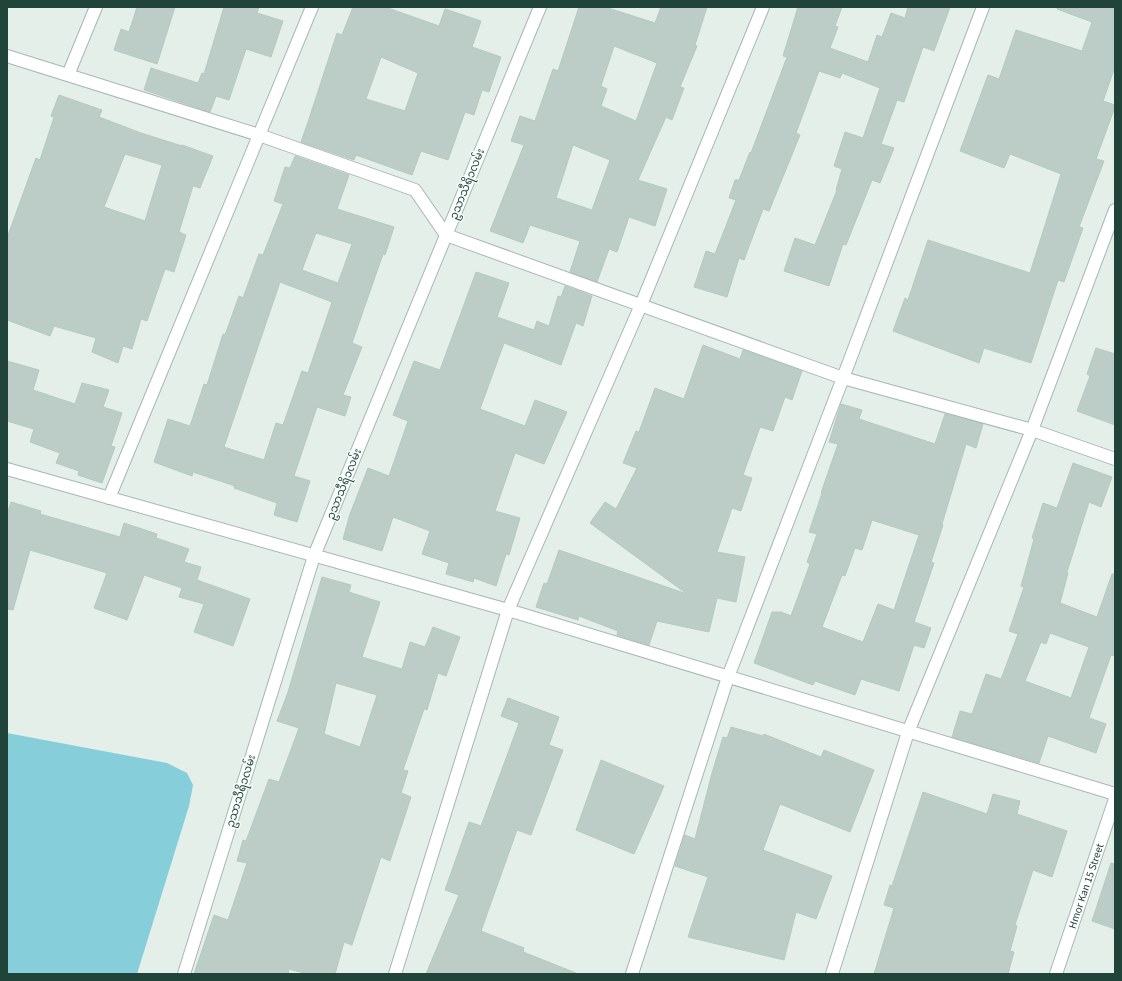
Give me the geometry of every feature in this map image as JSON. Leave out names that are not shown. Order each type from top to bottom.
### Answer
[{"type":"street","points":[[68,75],[96,7]]},
{"type":"street","points":[[110,498],[312,7]]},
{"type":"street","name":"ဥသာသီရိ၁လမ်း","points":[[184,974],[314,556],[540,7]]},
{"type":"street","points":[[395,974],[508,610],[641,305],[763,7]]},
{"type":"street","points":[[632,974],[728,677],[983,7]]},
{"type":"street","points":[[7,56],[259,135],[415,190],[446,235],[843,378],[1032,430],[1115,459]]},
{"type":"street","points":[[832,974],[908,732],[1032,430],[1115,210]]},
{"type":"street","points":[[7,469],[508,610],[1115,794]]},
{"type":"street","name":"Hmor Kan 15 Street","points":[[1056,974],[1115,799]]},
{"type":"water","points":[[7,733],[167,763],[187,773],[193,785],[189,806],[137,974],[7,974]]},
{"type":"building","points":[[137,7],[175,7],[157,64],[114,50],[121,29],[129,32]]},
{"type":"building","points":[[224,7],[259,7],[257,13],[283,21],[271,57],[246,49],[229,100],[216,96],[210,112],[144,90],[151,68],[198,83],[202,73],[204,74]]},
{"type":"building","points":[[353,7],[385,7],[439,26],[445,9],[481,21],[472,47],[501,57],[489,92],[482,90],[474,115],[465,112],[448,160],[421,151],[412,175],[356,155],[354,160],[301,142],[337,33],[342,35]],"holes":[[[381,57],[418,73],[405,111],[366,99]]]},
{"type":"building","points":[[579,7],[605,7],[655,23],[661,7],[707,7],[695,45],[697,46],[680,87],[684,88],[672,120],[666,117],[638,180],[667,189],[655,226],[629,217],[617,252],[609,249],[597,282],[570,272],[580,241],[530,225],[523,243],[490,231],[524,145],[511,141],[520,116],[535,121],[553,69],[558,71]],"holes":[[[614,46],[657,63],[636,121],[601,106],[607,89],[601,86]],[[573,145],[610,160],[592,210],[556,198]]]},
{"type":"building","points":[[798,7],[842,7],[835,26],[838,27],[830,48],[868,62],[877,35],[882,37],[891,13],[905,18],[908,7],[950,7],[934,51],[923,47],[904,102],[897,100],[881,144],[894,148],[880,183],[872,180],[846,245],[843,244],[829,286],[784,271],[795,238],[815,245],[837,190],[842,169],[834,166],[845,132],[863,138],[880,88],[842,73],[840,78],[819,71],[796,133],[800,135],[769,211],[763,209],[744,260],[739,258],[727,297],[694,287],[706,251],[715,254],[736,200],[729,198],[735,180],[739,180],[750,152],[751,153],[787,57],[783,56]]},
{"type":"building","points":[[1058,7],[1115,7],[1115,67],[1103,101],[1115,105],[1115,107],[1096,159],[1104,161],[1079,227],[1083,228],[1064,282],[1058,280],[1031,363],[984,348],[979,363],[893,331],[905,298],[908,300],[928,240],[1030,273],[1061,174],[1010,154],[1004,168],[960,151],[988,75],[999,79],[1016,30],[1082,51],[1092,22],[1057,9]]},
{"type":"building","points":[[59,95],[102,110],[99,117],[141,133],[213,156],[200,188],[193,186],[179,232],[186,235],[174,272],[165,269],[147,321],[141,319],[132,349],[123,346],[118,363],[92,352],[96,338],[54,326],[50,336],[7,320],[7,238],[36,158],[40,160],[54,117],[51,116]],"holes":[[[125,154],[162,165],[145,221],[104,207]]]},
{"type":"building","points":[[295,156],[349,175],[337,209],[394,227],[352,343],[362,347],[343,395],[351,397],[345,416],[317,407],[294,476],[310,481],[297,522],[274,515],[277,503],[234,488],[235,486],[193,472],[192,476],[154,462],[168,419],[190,426],[204,384],[207,385],[223,334],[225,335],[239,296],[243,298],[259,254],[263,255],[283,204],[274,201],[285,167],[290,168]],"holes":[[[316,233],[352,244],[338,283],[302,270]],[[280,282],[332,302],[308,373],[302,371],[283,425],[276,423],[264,460],[224,447]]]},
{"type":"building","points":[[476,272],[509,283],[497,317],[534,330],[537,321],[549,326],[558,296],[561,297],[565,286],[592,296],[583,326],[576,323],[561,365],[504,343],[480,409],[525,426],[535,400],[567,412],[544,464],[515,453],[495,511],[520,518],[509,555],[506,554],[496,586],[474,578],[473,582],[446,574],[449,563],[422,554],[430,531],[393,517],[382,551],[343,539],[350,514],[368,468],[389,476],[408,421],[393,415],[414,361],[440,370]]},
{"type":"building","points":[[703,345],[740,359],[743,350],[802,371],[792,400],[785,397],[773,431],[760,427],[743,475],[752,478],[741,511],[732,508],[717,552],[745,557],[736,602],[717,598],[709,632],[657,621],[649,645],[617,635],[618,631],[579,616],[578,620],[536,607],[544,583],[547,584],[559,550],[687,594],[590,523],[605,502],[616,509],[637,468],[623,463],[636,431],[639,432],[655,388],[684,399]]},
{"type":"building","points":[[1096,348],[1115,354],[1115,425],[1077,411],[1090,376],[1087,374]]},
{"type":"building","points":[[7,361],[39,370],[33,390],[75,404],[82,383],[109,390],[103,407],[122,413],[111,446],[115,447],[102,483],[78,475],[79,471],[56,463],[60,453],[30,442],[34,429],[7,421]]},
{"type":"building","points":[[841,404],[862,410],[859,419],[935,444],[945,414],[983,424],[976,448],[966,444],[931,562],[934,563],[914,622],[931,628],[924,648],[914,645],[899,691],[861,679],[855,695],[815,681],[813,685],[754,663],[772,612],[781,612],[791,616],[810,564],[807,562],[817,534],[809,532],[838,444],[829,442]],"holes":[[[872,520],[919,535],[894,610],[878,604],[863,642],[822,627],[842,575],[845,576],[855,548],[862,550]]]},
{"type":"building","points":[[1073,463],[1112,477],[1101,507],[1089,502],[1067,572],[1060,603],[1097,617],[1112,574],[1115,574],[1115,656],[1111,655],[1089,718],[1106,724],[1096,753],[1048,736],[1039,763],[952,737],[960,711],[972,714],[986,674],[1001,679],[1018,634],[1009,631],[1024,587],[1021,586],[1034,539],[1032,538],[1043,503],[1057,508]],"holes":[[[1050,633],[1089,647],[1071,698],[1025,681],[1041,642],[1046,644]]]},
{"type":"building","points":[[11,502],[41,511],[40,514],[120,537],[124,523],[157,534],[156,538],[189,549],[184,562],[201,567],[197,580],[250,599],[233,646],[194,632],[204,604],[179,597],[182,588],[144,575],[127,620],[94,608],[107,573],[30,550],[13,610],[7,609],[7,514]]},
{"type":"building","points":[[322,577],[351,585],[349,592],[380,602],[362,657],[402,669],[410,642],[425,647],[433,627],[460,637],[446,676],[438,673],[427,710],[424,709],[403,770],[408,771],[401,793],[411,797],[390,861],[381,857],[352,945],[344,942],[335,974],[308,974],[289,969],[288,974],[194,974],[214,915],[228,920],[247,863],[237,861],[243,840],[246,841],[269,779],[279,782],[299,728],[277,721],[288,692]],"holes":[[[336,683],[377,695],[360,747],[324,734]]]},
{"type":"building","points":[[508,698],[559,717],[549,745],[563,750],[531,835],[517,830],[481,931],[524,948],[523,952],[576,974],[426,974],[459,895],[445,890],[469,822],[481,826],[519,723],[501,716]]},
{"type":"building","points":[[731,727],[763,736],[764,734],[821,757],[824,750],[874,770],[850,832],[780,804],[763,850],[832,876],[816,919],[796,912],[784,960],[688,937],[708,877],[675,866],[685,835],[695,839],[723,737],[727,738]]},
{"type":"building","points":[[601,760],[664,786],[634,854],[576,830]]},
{"type":"building","points":[[923,792],[987,814],[993,794],[1020,801],[1017,814],[1067,831],[1052,877],[1033,870],[1015,925],[1017,926],[1010,951],[1014,952],[1008,974],[874,974],[894,908],[884,905],[890,885],[892,886]]},
{"type":"building","points":[[1111,863],[1115,864],[1115,929],[1092,921]]}]
